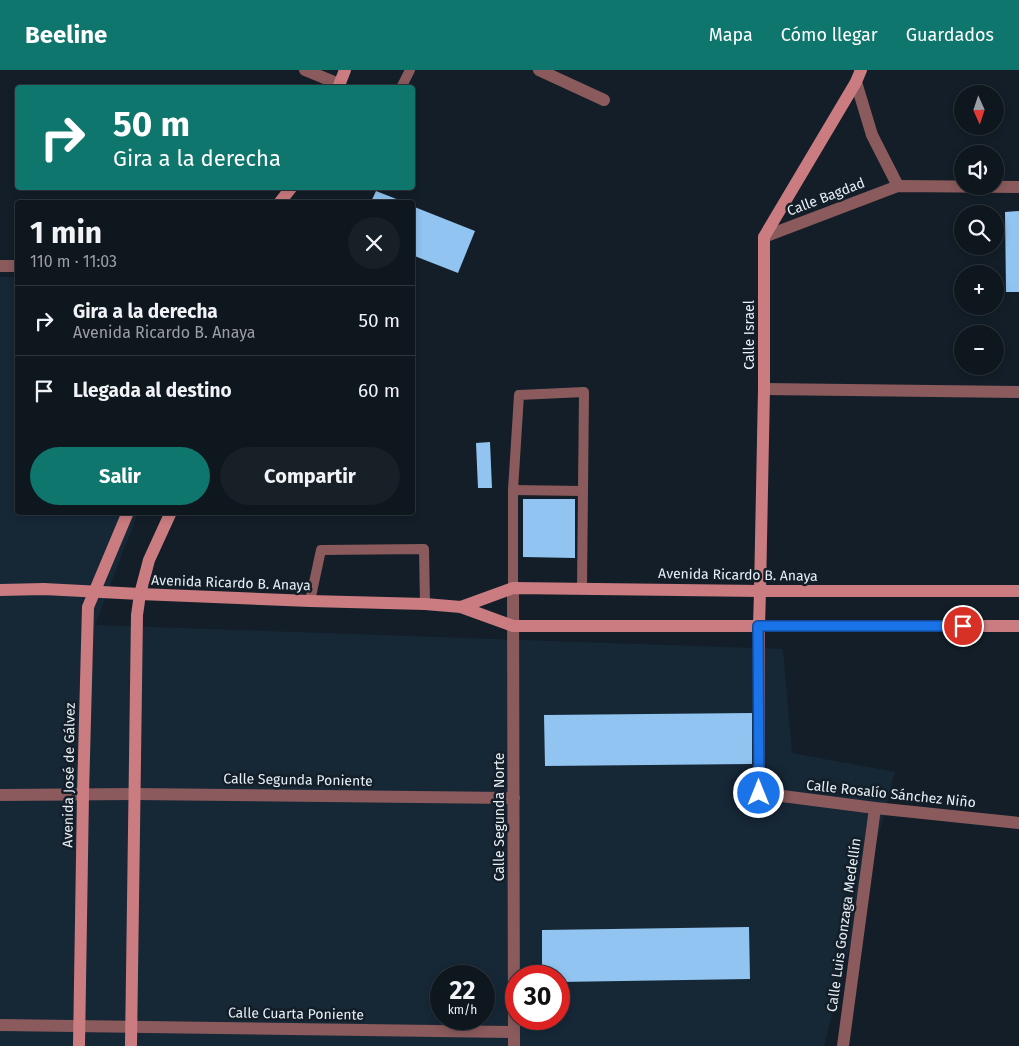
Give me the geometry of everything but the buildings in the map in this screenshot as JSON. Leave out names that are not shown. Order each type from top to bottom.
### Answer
[{"type":"main road","points":[[338,85],[346,70]]},
{"type":"main road","points":[[764,237],[859,76]]},
{"type":"main road","points":[[282,200],[290,190]]},
{"type":"main road","name":"Calle Israel","points":[[758,626],[764,389],[764,237]]},
{"type":"main road","name":"Avenida José de Gálvez","points":[[79,1046],[88,607],[127,515]]},
{"type":"main road","points":[[131,1046],[137,615],[140,594],[149,560],[170,515]]},
{"type":"main road","name":"Avenida Ricardo B. Anaya","points":[[461,608],[513,588],[760,591],[1019,591]]},
{"type":"main road","name":"Avenida Ricardo B. Anaya","points":[[0,590],[44,589],[310,601],[425,604],[461,608],[513,626],[1019,626]]},
{"type":"street","points":[[305,70],[336,85]]},
{"type":"street","points":[[539,70],[604,100]]},
{"type":"street","points":[[859,76],[872,135],[898,186]]},
{"type":"street","name":"Calle Bagdad","points":[[764,237],[898,186],[1019,187]]},
{"type":"street","points":[[0,266],[15,266]]},
{"type":"street","points":[[764,389],[1019,392]]},
{"type":"street","name":"Calle Segunda Norte","points":[[513,588],[514,1046]]},
{"type":"street","name":"Calle Rosalío Sánchez Niño","points":[[758,626],[759,793],[875,808],[1019,823]]},
{"type":"street","name":"Calle Segunda Poniente","points":[[0,795],[134,794],[514,798]]},
{"type":"street","name":"Calle Luis Gonzaga Medellín","points":[[843,1046],[875,808]]},
{"type":"street","name":"Calle Cuarta Poniente","points":[[0,1025],[514,1032]]},
{"type":"lane","points":[[402,85],[410,70]]},
{"type":"lane","points":[[513,588],[514,490],[519,395],[584,392],[582,588]]},
{"type":"lane","points":[[514,490],[583,492]]},
{"type":"lane","points":[[310,601],[321,550],[424,549],[425,604]]},
{"type":"shaded area","points":[[0,277],[15,277],[15,515],[137,515],[95,625],[783,649],[792,753],[895,772],[824,1046],[0,1046]]},
{"type":"route","points":[[759,793],[758,626],[963,626]]}]
